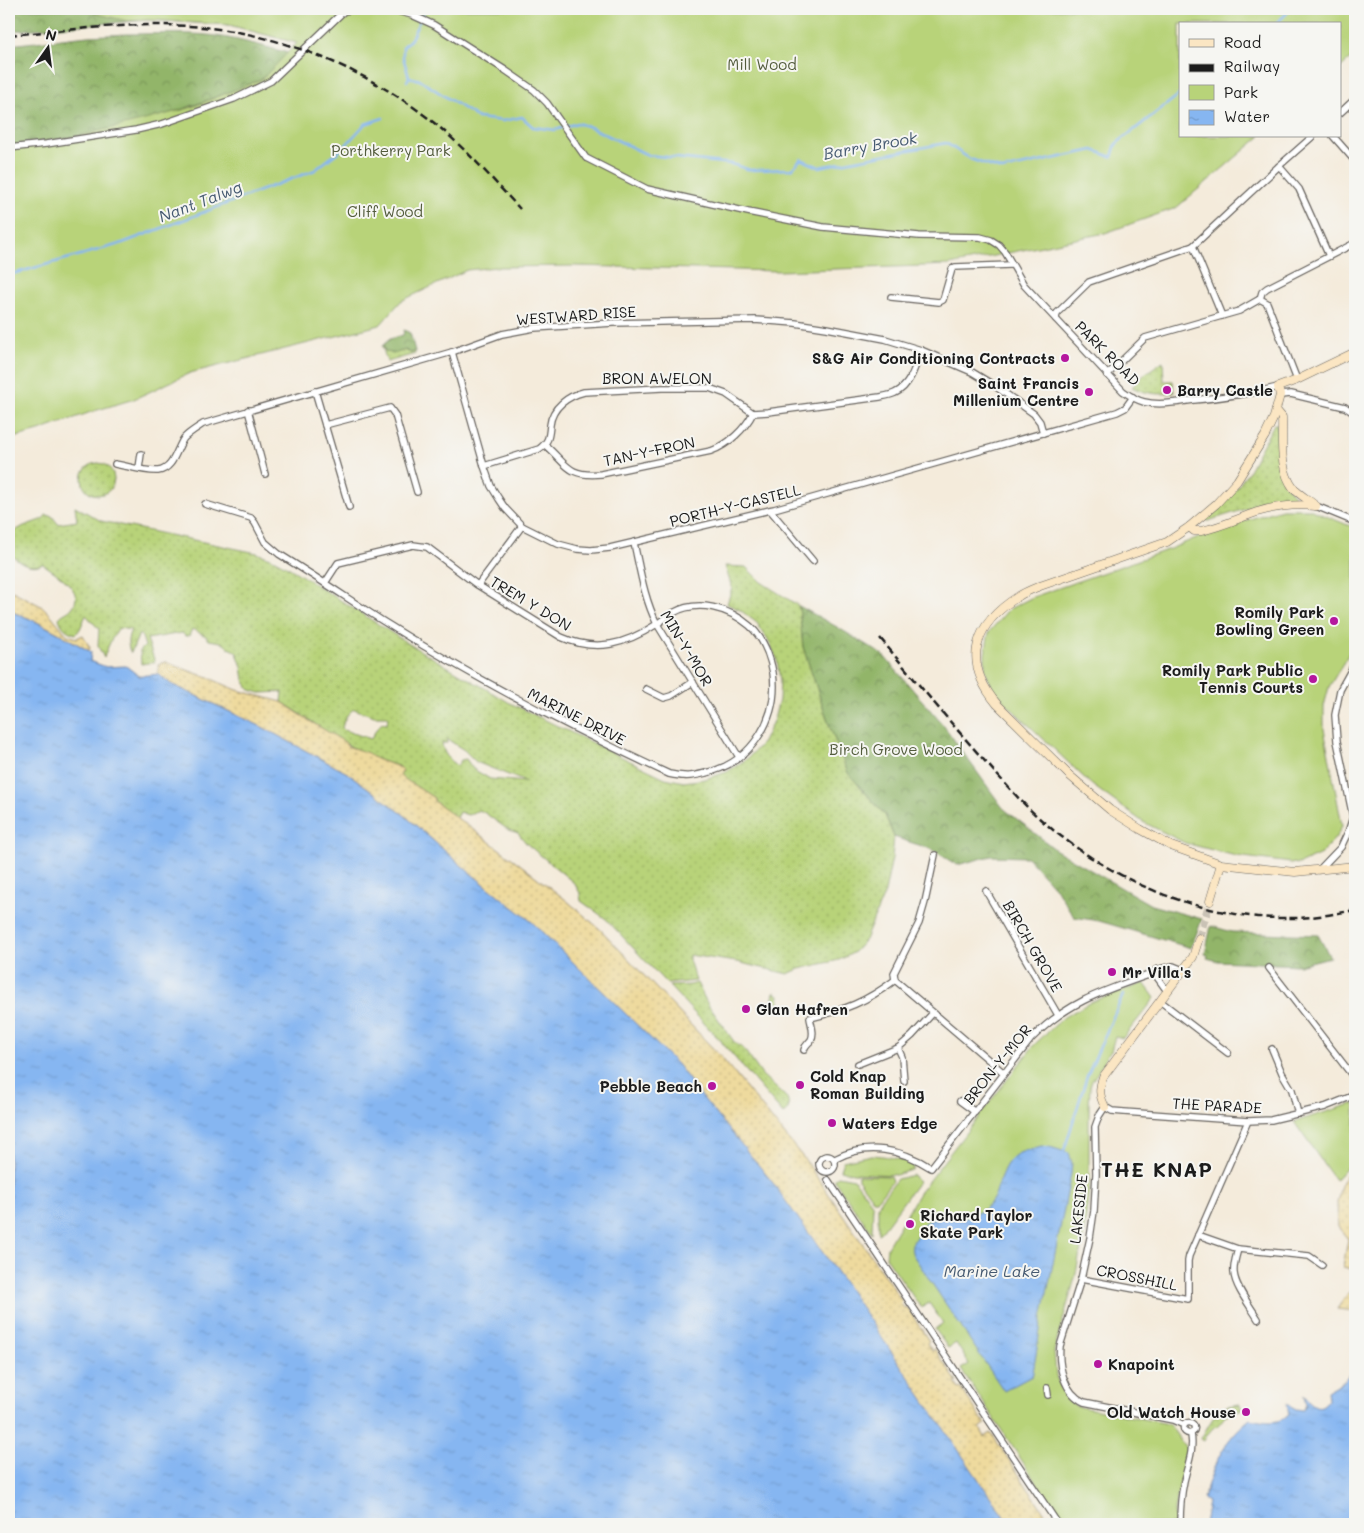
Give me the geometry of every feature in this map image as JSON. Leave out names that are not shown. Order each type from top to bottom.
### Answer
[{"type":"street","points":[[9,148],[85,139],[144,128],[190,115],[234,99],[270,81],[344,11],[355,9]]},
{"type":"street","name":"PARK ROAD","points":[[389,9],[416,17],[434,25],[534,90],[547,103],[586,158],[647,189],[823,227],[919,236],[980,237],[991,240],[1000,245],[1024,285],[1123,392],[1144,402],[1172,402],[1279,391],[1297,380],[1355,352]]},
{"type":"street","points":[[1342,110],[1355,99]]},
{"type":"street","points":[[1056,319],[1057,313],[1090,282],[1193,246],[1311,138]]},
{"type":"street","points":[[1335,138],[1355,162]]},
{"type":"street","points":[[1279,166],[1299,190],[1329,256]]},
{"type":"street","points":[[1107,375],[1145,338],[1239,311],[1260,299],[1262,292],[1267,288],[1355,243]]},
{"type":"street","points":[[1193,246],[1222,316]]},
{"type":"street","points":[[890,297],[939,302],[944,300],[952,269],[955,267],[1011,265]]},
{"type":"street","points":[[1260,299],[1267,303],[1297,380]]},
{"type":"street","name":"WESTWARD RISE","points":[[115,464],[156,471],[168,467],[184,439],[204,424],[452,352],[502,334],[534,328],[622,323],[755,320],[795,323],[885,339],[921,350],[972,372],[1034,414],[1040,422],[1043,434]]},
{"type":"street","points":[[753,412],[768,412],[852,401],[896,393],[907,384],[921,350]]},
{"type":"street","name":"PORTH-Y-CASTELL","points":[[452,352],[484,466],[498,499],[522,526],[558,544],[577,549],[592,550],[634,543],[770,510],[1117,412],[1126,408],[1133,398]]},
{"type":"street","name":"BRON AWELON","points":[[545,445],[549,436],[550,423],[554,411],[572,395],[584,392],[708,388],[726,394],[753,412]]},
{"type":"street","points":[[315,391],[349,507]]},
{"type":"street","points":[[1355,414],[1345,407],[1279,391],[1276,410],[1265,436],[1237,481],[1216,504],[1189,527],[1167,542],[1040,586],[1020,595],[990,620],[982,633],[977,647],[976,658],[979,677],[997,704],[1069,775],[1103,804],[1140,829],[1171,846],[1221,864],[1295,872],[1355,866]]},
{"type":"street","points":[[325,425],[390,408],[395,415],[417,492]]},
{"type":"street","points":[[248,410],[265,474]]},
{"type":"street","points":[[1276,410],[1282,417],[1283,465],[1287,477],[1295,490],[1316,506],[1355,522]]},
{"type":"street","name":"TAN-Y-FRON","points":[[545,445],[572,471],[584,475],[601,474],[720,448],[743,427],[753,412]]},
{"type":"street","points":[[484,466],[539,449],[545,445]]},
{"type":"street","points":[[139,468],[141,454]]},
{"type":"street","name":"MARINE DRIVE","points":[[204,504],[251,518],[266,542],[279,554],[381,620],[514,698],[669,774],[699,775],[721,769],[752,746],[762,733],[768,719],[773,703],[774,683],[772,665],[767,650],[758,634],[739,618],[724,610],[704,606],[686,608],[673,613],[657,624]]},
{"type":"street","points":[[1189,527],[1194,531],[1209,530],[1259,511],[1298,504],[1316,506]]},
{"type":"street","points":[[770,510],[813,561]]},
{"type":"street","name":"TREM Y DON","points":[[478,585],[522,526]]},
{"type":"street","name":"MIN-Y-MOR","points":[[634,543],[650,611],[739,757]]},
{"type":"street","name":"TREM Y DON","points":[[325,583],[338,563],[413,545],[427,547],[478,585],[573,643],[593,646],[615,644],[632,638],[657,624]]},
{"type":"street","points":[[1319,870],[1341,847],[1354,820],[1337,741],[1335,715],[1340,690],[1355,663]]},
{"type":"street","points":[[646,689],[664,698],[671,696],[693,682]]},
{"type":"street","points":[[935,855],[919,923],[894,973],[895,980],[1004,1073]]},
{"type":"street","points":[[1210,901],[1221,864]]},
{"type":"street","name":"BIRCH GROVE","points":[[986,891],[1058,1014]]},
{"type":"street","points":[[1105,1107],[1100,1098],[1099,1088],[1103,1077],[1193,957],[1199,938]]},
{"type":"street","name":"BRON-Y-MOR","points":[[834,1159],[850,1152],[878,1149],[900,1153],[920,1161],[931,1168],[1031,1039],[1058,1014],[1092,995],[1154,973],[1156,970],[1173,966],[1183,970]]},
{"type":"street","points":[[1269,968],[1355,1079]]},
{"type":"street","points":[[1154,973],[1167,991]]},
{"type":"street","points":[[804,1050],[813,1034],[810,1018],[830,1014],[858,1004],[895,980]]},
{"type":"street","points":[[1160,1001],[1228,1052]]},
{"type":"street","points":[[858,1064],[898,1048],[933,1013]]},
{"type":"street","points":[[898,1048],[902,1057],[904,1081]]},
{"type":"street","points":[[1272,1049],[1292,1090],[1298,1114]]},
{"type":"street","name":"THE PARADE","points":[[1105,1107],[1112,1111],[1124,1112],[1248,1121],[1271,1120],[1325,1107],[1355,1095]]},
{"type":"street","points":[[960,1101],[974,1112]]},
{"type":"street","name":"LAKESIDE","points":[[1105,1107],[1095,1127],[1096,1174],[1090,1238],[1081,1279],[1059,1354],[1063,1374],[1070,1391],[1076,1398],[1084,1402],[1173,1420],[1184,1425],[1189,1422],[1195,1425],[1194,1431],[1191,1434],[1193,1449],[1184,1480],[1180,1506],[1180,1524]]},
{"type":"street","points":[[1248,1121],[1198,1235],[1238,1249],[1309,1256],[1322,1265]]},
{"type":"street","points":[[828,1180],[1058,1524]]},
{"type":"street","name":"CROSSHILL","points":[[1081,1279],[1188,1299],[1188,1261],[1198,1235]]},
{"type":"street","points":[[1238,1249],[1234,1272],[1235,1278],[1258,1319]]},
{"type":"green space","points":[[9,9],[336,9],[298,43],[229,25],[149,20],[9,31]]},
{"type":"green space","name":"Porthkerry Park","points":[[99,9],[1355,9],[1355,55],[1342,66],[1342,22],[1179,22],[1179,138],[1259,138],[1176,208],[1105,233],[950,265],[779,271],[575,266],[496,267],[467,270],[401,301],[380,325],[190,373],[134,399],[39,431],[9,439],[9,145],[74,137],[189,108],[262,79],[297,43],[229,25],[149,20],[127,21],[94,13]]},
{"type":"green space","points":[[127,34],[211,35],[239,40],[288,53],[260,80],[196,105],[90,134],[9,145],[9,45],[88,36]]},
{"type":"green space","points":[[404,330],[410,333],[415,351],[411,353],[405,350],[393,354],[385,351],[383,345],[390,339],[403,335]]},
{"type":"green space","points":[[383,345],[385,351],[405,350],[411,353],[415,351],[415,354],[387,362]]},
{"type":"green space","points":[[1163,361],[1164,381],[1173,381],[1174,393],[1152,393],[1132,387],[1146,373]]},
{"type":"green space","points":[[1274,424],[1277,424],[1280,472],[1288,489],[1296,497],[1208,521],[1206,519],[1233,493],[1248,472]]},
{"type":"green space","points":[[98,463],[104,464],[109,468],[113,473],[113,485],[109,490],[104,494],[98,495],[92,494],[87,490],[83,485],[82,479],[83,473],[87,468],[92,464]]},
{"type":"green space","points":[[75,506],[101,521],[257,553],[271,558],[414,647],[510,703],[665,778],[684,782],[705,779],[727,772],[748,758],[763,742],[774,719],[779,700],[780,681],[777,660],[770,643],[757,623],[740,610],[727,604],[732,588],[725,566],[746,567],[761,582],[799,606],[803,647],[848,773],[885,815],[894,837],[885,892],[865,940],[853,953],[839,960],[799,969],[788,974],[737,962],[689,955],[696,981],[667,984],[606,919],[581,901],[580,893],[574,883],[527,844],[518,833],[507,829],[479,810],[468,815],[459,812],[456,818],[434,801],[434,798],[399,776],[398,766],[367,755],[337,739],[282,702],[283,692],[260,693],[250,690],[244,680],[237,653],[221,642],[209,640],[206,636],[192,629],[189,636],[185,636],[182,633],[147,639],[155,662],[141,664],[140,651],[145,646],[139,634],[131,653],[128,642],[131,630],[119,628],[110,642],[104,658],[98,646],[99,628],[86,615],[76,634],[65,629],[59,618],[71,609],[75,602],[73,589],[62,577],[43,564],[29,565],[21,562],[9,553],[9,534],[43,519],[46,515],[52,516],[58,524],[77,521]],"holes":[[[354,709],[374,716],[388,716],[387,724],[382,723],[371,739],[344,730],[342,728],[345,720]],[[447,739],[464,750],[476,762],[526,782],[490,779],[473,769],[466,759],[461,760],[457,766],[445,753],[442,743],[447,743]]]},
{"type":"green space","points":[[1282,509],[1309,509],[1355,528],[1355,643],[1329,687],[1324,706],[1324,729],[1342,826],[1337,836],[1321,854],[1299,864],[1236,856],[1185,843],[1143,822],[1092,785],[996,694],[985,669],[985,654],[989,632],[1009,609],[1033,597],[1170,549],[1215,530]]},
{"type":"green space","name":"Birch Grove Wood","points":[[799,606],[883,655],[944,726],[1003,808],[1056,850],[1151,905],[1202,919],[1191,948],[1099,921],[1074,917],[1057,890],[1027,857],[991,856],[957,865],[931,849],[894,837],[885,815],[848,773],[803,647]]},
{"type":"green space","points":[[1211,926],[1232,932],[1318,935],[1330,957],[1299,965],[1218,961],[1207,958],[1208,955],[1205,954]]},
{"type":"green space","points":[[697,983],[707,1003],[735,1043],[743,1048],[762,1075],[787,1098],[789,1106],[783,1114],[718,1038],[669,986]]},
{"type":"green space","points":[[1144,983],[1155,998],[1123,1038],[1115,1036],[1111,1051],[1106,1056],[1090,1087],[1089,1187],[1084,1233],[1075,1278],[1054,1351],[1056,1375],[1066,1397],[1076,1406],[1169,1424],[1186,1448],[1188,1448],[1174,1510],[1175,1524],[1064,1524],[961,1369],[969,1364],[956,1343],[948,1348],[935,1329],[943,1323],[929,1303],[921,1308],[886,1257],[887,1247],[919,1193],[1035,1044],[1064,1017],[1091,1002]]},
{"type":"green space","points":[[774,992],[779,995],[780,1005],[778,1007],[774,1007],[772,1004]]},
{"type":"green space","points":[[1355,1103],[1355,1158],[1335,1180],[1294,1122]]},
{"type":"green space","points":[[871,1155],[892,1158],[914,1165],[912,1170],[896,1175],[853,1173],[840,1170],[843,1161]]},
{"type":"green space","points":[[858,1175],[890,1176],[892,1181],[877,1200],[873,1200],[858,1179]]},
{"type":"green space","points":[[913,1175],[918,1182],[878,1234],[878,1206],[881,1199],[897,1179]]},
{"type":"green space","points":[[838,1176],[854,1179],[873,1205],[872,1233],[834,1180]]},
{"type":"green space","points":[[1240,1404],[1242,1410],[1229,1414],[1214,1427],[1204,1441],[1201,1439],[1211,1421],[1221,1409],[1226,1406]]},
{"type":"sand","points":[[9,589],[43,607],[67,635],[77,638],[83,635],[90,648],[89,651],[40,624],[9,611]]},
{"type":"sand","name":"Pebble Beach","points":[[165,662],[237,690],[282,702],[345,742],[347,746],[399,767],[403,770],[400,776],[434,798],[434,801],[517,862],[601,930],[721,1057],[806,1161],[902,1301],[900,1303],[904,1308],[907,1307],[929,1341],[927,1343],[932,1351],[935,1349],[957,1382],[955,1383],[959,1389],[961,1388],[985,1424],[980,1428],[985,1437],[991,1433],[1052,1524],[983,1524],[533,924],[469,872],[404,815],[349,774],[262,727],[171,684],[158,674],[159,664]]},
{"type":"sand","points":[[1355,1166],[1355,1270],[1343,1267],[1348,1239],[1338,1227],[1337,1203],[1342,1181]]},
{"type":"sand","points":[[1355,1290],[1355,1311],[1337,1309],[1348,1293]]},
{"type":"water","points":[[9,611],[41,624],[91,652],[90,661],[106,667],[126,666],[139,676],[158,674],[171,684],[262,727],[349,774],[404,815],[469,872],[532,922],[677,1064],[770,1179],[841,1278],[1009,1524],[9,1524]]},
{"type":"water","name":"Marine Lake","points":[[1041,1146],[1069,1153],[1072,1163],[1071,1174],[1033,1373],[1032,1376],[1004,1391],[913,1255],[912,1246],[922,1226],[930,1219],[968,1217],[987,1207],[992,1201],[1006,1165],[1012,1158],[1022,1152]]},
{"type":"water","points":[[1355,1350],[1355,1524],[1204,1524],[1208,1502],[1203,1499],[1215,1465],[1232,1437],[1250,1419],[1270,1422],[1280,1420],[1289,1415],[1287,1404],[1296,1409],[1303,1410],[1306,1405],[1304,1395],[1315,1406],[1318,1407],[1325,1404],[1328,1400],[1327,1391],[1349,1375],[1353,1366]]},
{"type":"waterway","name":"Nant Talwg","points":[[407,81],[409,77],[403,57],[403,47],[411,39],[425,9]]},
{"type":"waterway","name":"Barry Brook","points":[[1278,22],[1291,9]]},
{"type":"waterway","name":"Barry Brook","points":[[409,77],[420,80],[478,118],[503,121],[522,117],[533,127],[555,130],[577,123],[590,127],[648,155],[732,164],[750,170],[792,169],[801,159],[819,167],[946,143],[970,159],[1002,170],[1093,150],[1112,157],[1116,144],[1179,95]]},
{"type":"waterway","name":"Nant Talwg","points":[[9,275],[120,244],[315,170],[343,148],[365,124],[383,118]]},
{"type":"waterway","points":[[1064,1151],[1087,1076],[1123,995]]},
{"type":"tunnel","points":[[1199,938],[1210,901]]},
{"type":"railway","points":[[9,35],[105,27],[177,25],[232,31],[296,47],[357,73],[413,107],[460,146],[520,209]]},
{"type":"railway","points":[[880,638],[1010,789],[1038,817],[1093,859],[1155,891],[1188,903],[1222,912],[1257,917],[1292,918],[1355,910]]},
{"type":"place","name":"S&G Air Conditioning Contracts","points":[[1065,358]]},
{"type":"place","name":"Barry Castle","points":[[1167,390]]},
{"type":"place","name":"Saint Francis Millenium Centre","points":[[1089,392]]},
{"type":"place","name":"Romily Park Bowling Green","points":[[1334,621]]},
{"type":"place","name":"Romily Park Public Tennis Courts","points":[[1313,679]]},
{"type":"place","name":"Mr Villa's","points":[[1112,972]]},
{"type":"place","name":"Glan Hafren","points":[[746,1009]]},
{"type":"place","name":"Cold Knap Roman Building","points":[[800,1085]]},
{"type":"place","name":"Pebble Beach","points":[[712,1086]]},
{"type":"place","name":"Waters Edge","points":[[832,1123]]},
{"type":"place","name":"Richard Taylor Skate Park","points":[[910,1224]]},
{"type":"place","name":"Knapoint","points":[[1098,1364]]},
{"type":"place","name":"Old Watch House","points":[[1246,1412]]},
{"type":"district","name":"THE KNAP","points":[[1157,1169]]},
{"type":"park label","name":"Mill Wood","points":[[762,64]]},
{"type":"park label","name":"Cliff Wood","points":[[385,211]]}]
